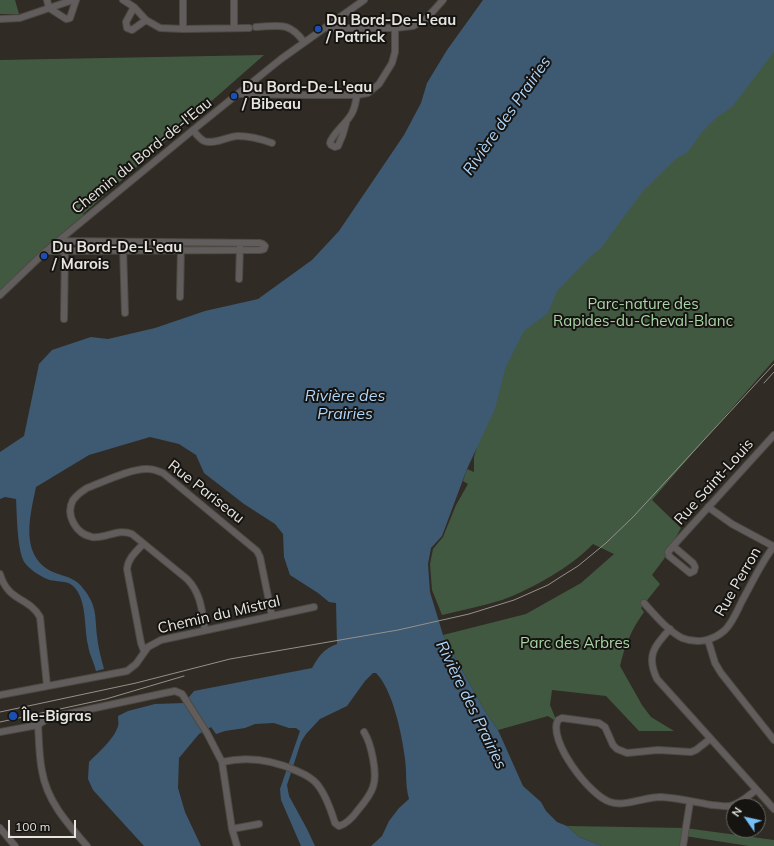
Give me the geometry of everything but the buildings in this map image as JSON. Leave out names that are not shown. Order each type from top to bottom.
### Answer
[{"type":"street","points":[[47,0],[48,8],[66,19],[70,18],[76,0]]},
{"type":"street","points":[[0,19],[20,18],[73,0]]},
{"type":"street","points":[[123,0],[134,7],[146,20],[160,28],[287,27],[296,32],[304,42]]},
{"type":"street","points":[[183,0],[183,29]]},
{"type":"street","points":[[234,0],[234,28]]},
{"type":"street","name":"Chemin du Bord-de-l'Eau","points":[[0,295],[46,251],[62,241],[193,130],[304,42],[364,0]]},
{"type":"street","points":[[325,28],[395,28],[413,26],[426,19],[443,0]]},
{"type":"street","points":[[134,7],[126,22],[127,28],[132,30],[146,20]]},
{"type":"street","points":[[238,94],[357,95],[368,93],[379,84],[392,63],[395,52],[395,28]]},
{"type":"street","points":[[346,123],[353,112],[357,95]]},
{"type":"street","points":[[193,130],[202,140],[206,142],[214,142],[225,138],[238,136],[251,137],[272,143]]},
{"type":"street","points":[[46,251],[65,251],[123,250],[260,250],[264,249],[264,244],[260,242],[62,241],[65,251],[64,319]]},
{"type":"street","points":[[122,241],[124,313]]},
{"type":"street","points":[[180,297],[181,242]]},
{"type":"street","points":[[239,279],[240,242]]},
{"type":"street","name":"Rue Saint-Louis","points":[[673,546],[693,563],[695,567],[694,571],[690,572],[670,556],[668,552],[673,546],[708,507],[774,436]]},
{"type":"street","name":"Rue Pariseau","points":[[205,630],[199,596],[194,586],[132,534],[121,531],[100,537],[85,534],[78,530],[73,523],[71,514],[73,501],[81,492],[87,488],[138,469],[147,468],[163,474],[258,551],[272,616]]},
{"type":"street","points":[[708,507],[732,524],[774,546]]},
{"type":"street","points":[[143,544],[131,558],[127,569],[144,651]]},
{"type":"street","name":"Rue Perron","points":[[708,640],[724,630],[731,622],[760,567],[774,546]]},
{"type":"street","points":[[0,574],[3,582],[11,594],[32,607],[40,617],[47,686]]},
{"type":"street","points":[[644,603],[670,629],[681,637],[698,642],[708,640],[715,663],[721,673],[774,740]]},
{"type":"street","name":"Chemin du Mistral","points":[[0,695],[127,671],[136,664],[144,651],[154,643],[161,640],[314,607]]},
{"type":"street","points":[[670,629],[654,650],[652,668],[657,679],[774,809]]},
{"type":"street","points":[[0,732],[38,725],[48,718],[171,691],[179,692],[186,698],[222,762],[232,829],[237,846]]},
{"type":"street","points":[[710,739],[691,752],[658,750],[626,753],[616,749],[605,727],[599,722],[562,718],[558,720],[556,725],[557,736],[572,766],[587,785],[603,799],[614,803],[661,797],[690,802],[731,806],[742,801],[756,790]]},
{"type":"street","points":[[38,725],[42,771],[50,798],[61,816],[87,846]]},
{"type":"street","points":[[222,762],[252,759],[264,760],[282,765],[308,776],[323,792],[335,823],[339,826],[345,824],[355,814],[367,798],[374,785],[375,773],[368,739],[364,732]]},
{"type":"street","points":[[683,846],[690,802]]},
{"type":"street","points":[[232,829],[259,824]]},
{"type":"street","points":[[0,828],[15,846]]},
{"type":"green space","points":[[0,0],[15,0],[19,14],[0,14]]},
{"type":"green space","name":"Parc-nature des Rapides-du-Cheval-Blanc","points":[[774,0],[774,360],[652,500],[681,528],[664,559],[652,575],[660,584],[641,608],[644,612],[635,625],[629,638],[620,666],[642,705],[651,717],[674,731],[639,731],[606,696],[552,690],[550,705],[557,722],[548,716],[498,730],[483,708],[443,635],[526,614],[581,583],[614,554],[593,544],[574,561],[526,590],[502,600],[442,615],[432,590],[430,564],[433,549],[443,537],[456,505],[468,484],[463,481],[467,469],[474,472],[474,457],[485,418],[464,335]]},
{"type":"green space","points":[[264,55],[83,214],[84,215],[44,248],[0,291],[0,60]]},
{"type":"green space","points":[[567,826],[685,828],[726,834],[726,838],[759,838],[774,840],[774,846],[749,846],[685,836],[683,846],[602,846],[579,837]]},
{"type":"water","name":"Rivière des Prairies","points":[[483,0],[774,0],[774,51],[770,57],[732,107],[717,117],[702,132],[687,153],[678,157],[643,191],[600,249],[591,256],[557,291],[548,313],[524,331],[505,369],[495,409],[467,469],[442,536],[431,548],[428,564],[430,592],[443,635],[483,708],[498,730],[523,786],[541,802],[546,811],[557,822],[567,826],[579,837],[602,846],[371,846],[382,836],[389,821],[399,808],[409,799],[404,749],[396,713],[382,681],[376,673],[373,673],[365,681],[347,706],[320,719],[306,734],[301,742],[287,785],[289,796],[315,846],[301,846],[281,800],[280,789],[300,731],[296,728],[289,728],[274,723],[255,724],[245,728],[216,734],[211,727],[199,734],[179,758],[178,788],[185,812],[201,846],[144,846],[93,790],[88,779],[89,762],[106,745],[116,731],[118,716],[128,711],[155,704],[184,703],[194,691],[312,668],[322,653],[328,648],[337,644],[336,603],[329,602],[290,575],[284,557],[283,534],[275,524],[244,504],[204,473],[196,455],[179,444],[150,437],[89,455],[36,487],[31,510],[31,546],[35,556],[42,565],[53,572],[76,582],[84,589],[91,600],[95,615],[98,644],[104,669],[96,671],[89,648],[82,600],[79,594],[69,583],[44,578],[32,570],[22,558],[18,532],[16,499],[5,497],[0,499],[0,452],[24,436],[39,364],[52,350],[91,337],[108,339],[155,328],[205,311],[258,299],[312,260],[339,231],[404,135],[421,103],[427,83],[447,50]]},
{"type":"tram line","points":[[0,712],[136,683],[230,659],[398,630],[469,614],[514,600],[548,585],[578,566],[606,543],[633,517],[774,364]]},
{"type":"tram line","points":[[764,383],[774,372]]},
{"type":"tram line","points":[[0,722],[106,699],[184,676]]},
{"type":"place","name":"Du Bord-De-L'eau / Patrick","points":[[318,29]]},
{"type":"place","name":"Du Bord-De-L'eau / Bibeau","points":[[234,96]]},
{"type":"place","name":"Du Bord-De-L'eau / Marois","points":[[44,256]]},
{"type":"place","name":"Île-Bigras","points":[[13,716]]},
{"type":"park label","name":"Parc des Arbres","points":[[575,643]]}]
